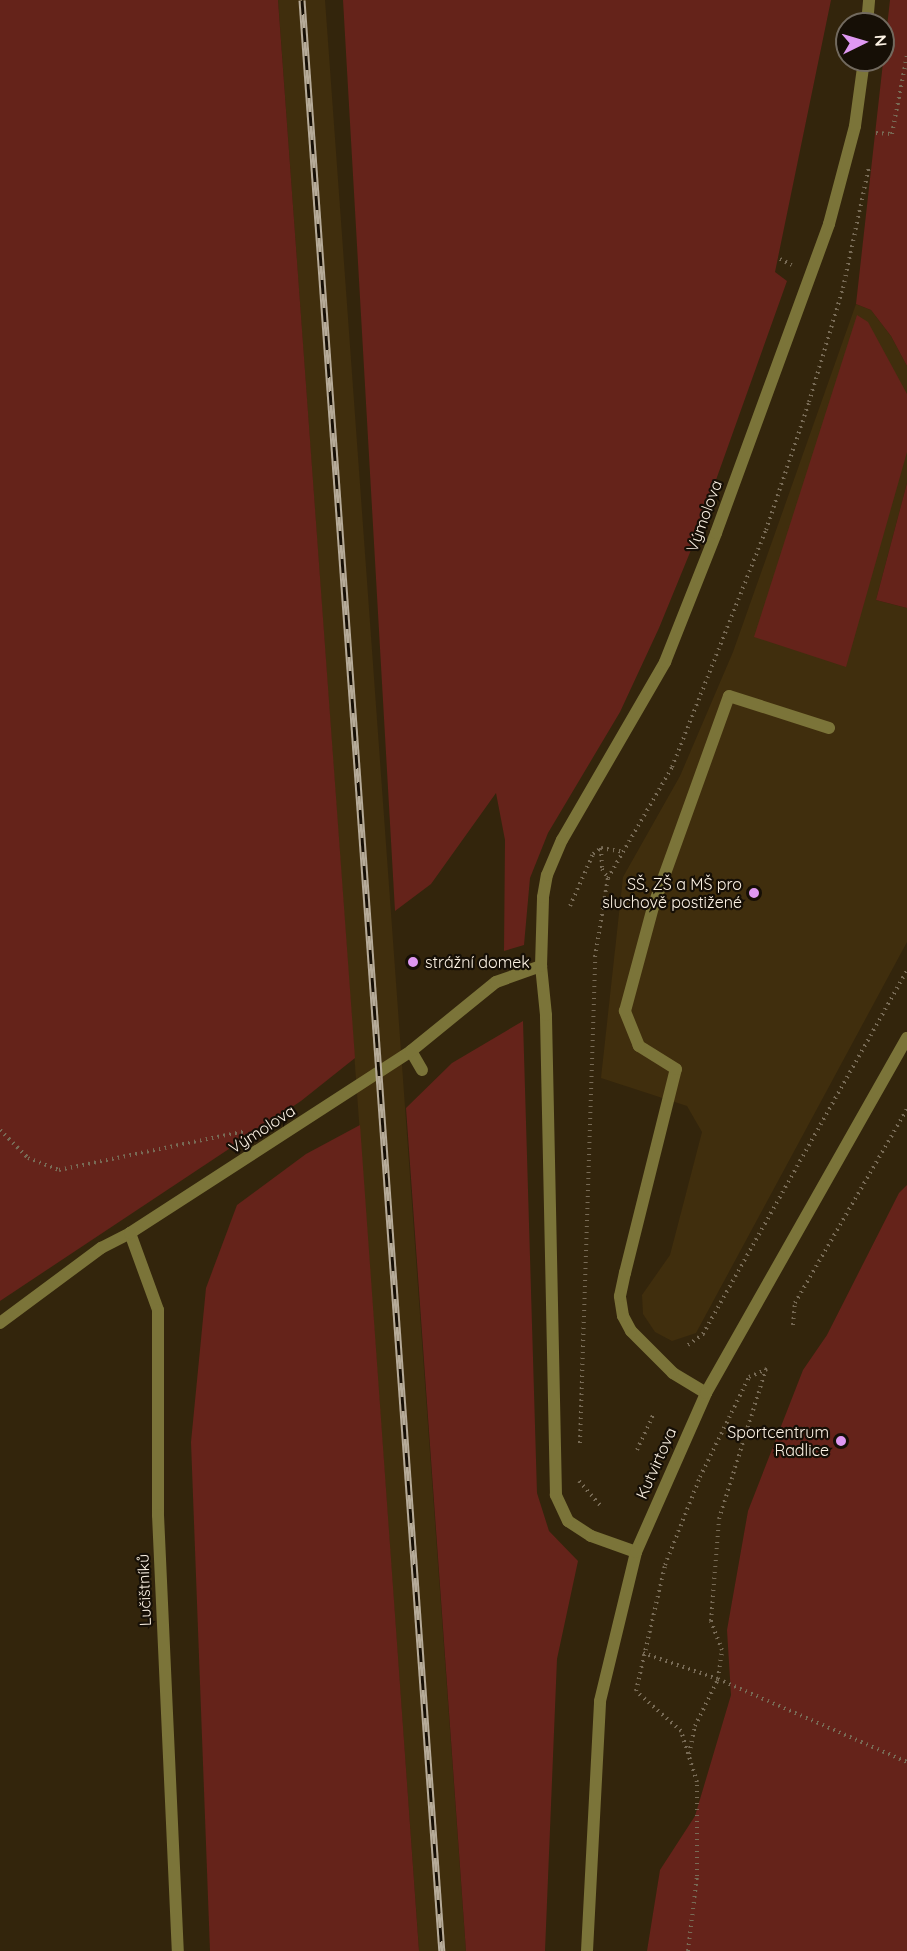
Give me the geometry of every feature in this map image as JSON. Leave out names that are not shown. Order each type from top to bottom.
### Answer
[{"type":"street","name":"Výmolova","points":[[636,1552],[591,1536],[568,1521],[556,1495],[546,1016],[541,966],[547,874],[584,798],[632,724],[665,662],[829,224],[855,126],[862,72]]},
{"type":"street","points":[[706,1393],[673,1373],[631,1331],[623,1316],[620,1296],[676,1069],[639,1046],[625,1011],[653,907],[729,696],[829,728]]},
{"type":"street","name":"Výmolova","points":[[0,1323],[101,1248],[130,1233],[411,1051],[495,982],[541,966]]},
{"type":"street","name":"Kutvirtova","points":[[587,1951],[600,1701],[636,1552],[706,1393],[907,1038]]},
{"type":"street","points":[[411,1051],[422,1070]]},
{"type":"street","name":"Lučištníků","points":[[130,1233],[158,1310],[158,1527],[178,1951]]},
{"type":"path","points":[[875,133],[892,134],[907,55]]},
{"type":"path","points":[[873,144],[877,121]]},
{"type":"path","points":[[580,1447],[596,957],[608,878],[672,767],[766,530],[843,288],[870,165]]},
{"type":"path","points":[[570,906],[593,854],[601,848],[623,852]]},
{"type":"path","points":[[601,848],[602,869],[608,878]]},
{"type":"path","points":[[688,1345],[703,1334],[907,970]]},
{"type":"path","points":[[793,1325],[795,1303],[907,1109]]},
{"type":"path","points":[[0,1130],[27,1158],[59,1170],[249,1130]]},
{"type":"path","points":[[688,1756],[695,1726],[718,1679],[722,1650],[711,1621],[719,1519],[767,1369],[749,1377],[700,1477],[665,1565],[636,1691],[681,1731],[688,1756],[697,1782],[697,1876],[688,1951]]},
{"type":"path","points":[[637,1450],[654,1413]]},
{"type":"path","points":[[579,1470],[579,1482],[600,1504]]},
{"type":"path","points":[[643,1653],[718,1679],[907,1762]]},
{"type":"shaded area","points":[[0,0],[278,0],[355,1058],[301,1101],[0,1301]]},
{"type":"shaded area","points":[[278,0],[325,0],[466,1951],[419,1951]]},
{"type":"shaded area","points":[[343,0],[831,0],[775,272],[787,281],[691,550],[659,628],[620,712],[548,833],[530,878],[524,945],[504,951],[505,840],[496,793],[431,884],[395,911]]},
{"type":"shaded area","points":[[890,0],[907,0],[907,366],[891,336],[871,310],[856,304],[882,72],[895,72],[895,12],[889,12]]},
{"type":"shaded area","points":[[856,304],[871,310],[891,336],[907,366],[907,483],[876,600],[907,608],[907,942],[696,1333],[672,1341],[655,1332],[643,1314],[642,1295],[670,1255],[702,1132],[687,1106],[601,1078],[623,877],[680,776],[733,652]]},
{"type":"shaded area","points":[[857,315],[868,322],[907,394],[907,452],[846,667],[754,637]]},
{"type":"shaded area","points":[[907,483],[907,608],[876,600]]},
{"type":"shaded area","points":[[523,1021],[537,1493],[549,1531],[578,1561],[557,1659],[545,1951],[466,1951],[406,1108],[452,1063]]},
{"type":"shaded area","points":[[360,1125],[419,1951],[210,1951],[191,1442],[206,1288],[237,1205],[306,1154]]},
{"type":"shaded area","points":[[907,1185],[907,1951],[647,1951],[660,1870],[695,1816],[731,1695],[727,1630],[748,1511],[803,1370],[827,1335],[899,1193]]},
{"type":"railway","points":[[302,0],[442,1951]]},
{"type":"place","name":"SŠ, ZŠ a MŠ pro sluchově postižené","points":[[754,893]]},
{"type":"place","name":"strážní domek","points":[[413,962]]},
{"type":"place","name":"Sportcentrum Radlice","points":[[841,1441]]}]
